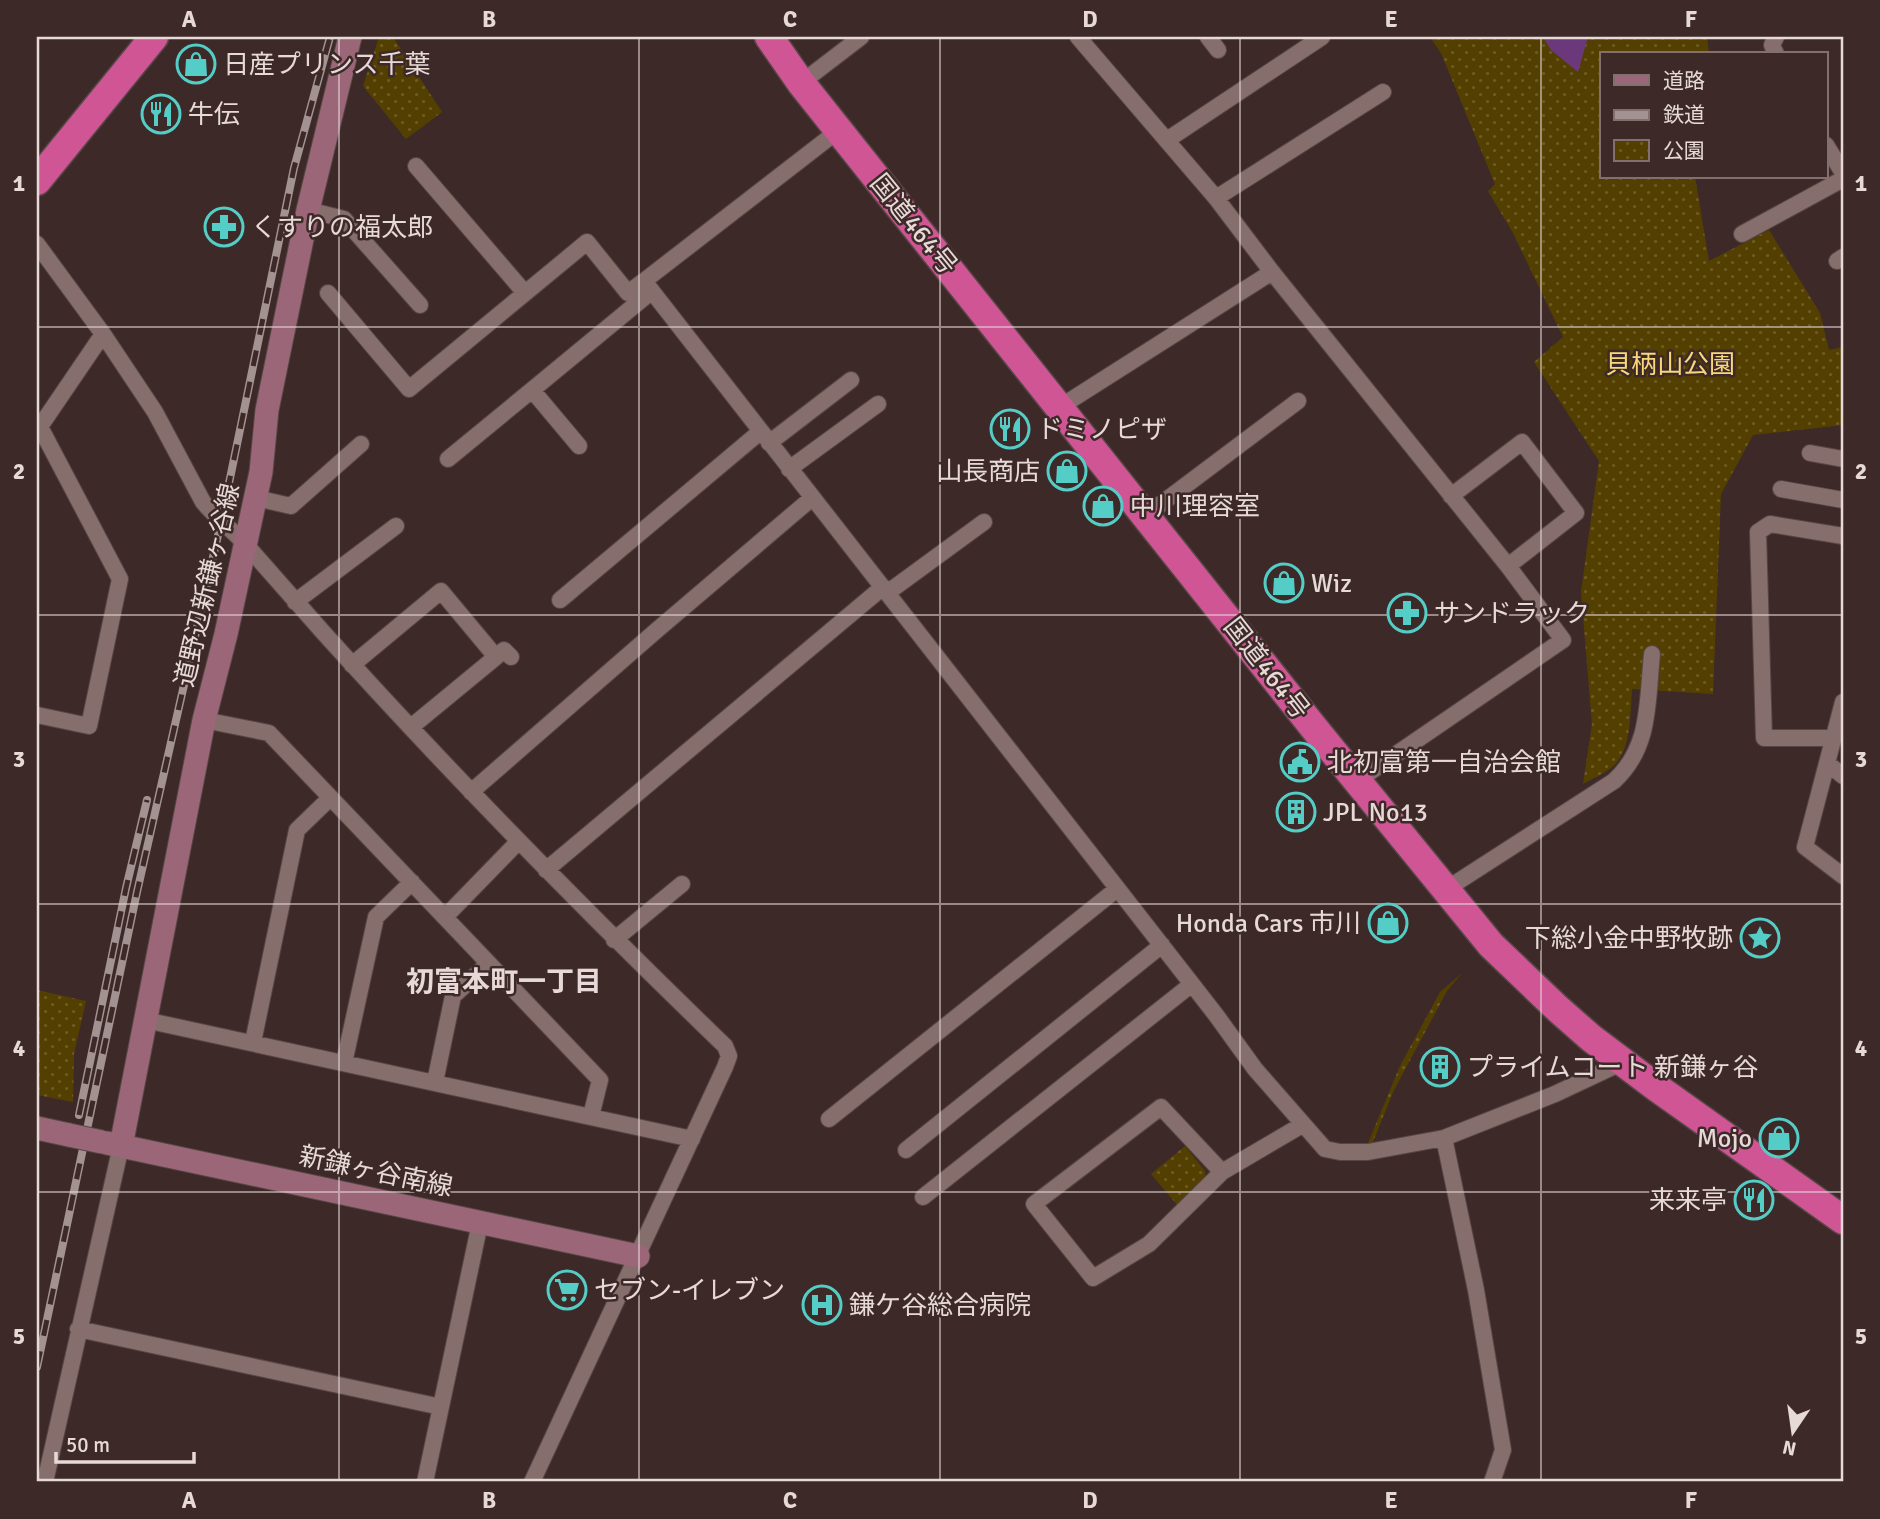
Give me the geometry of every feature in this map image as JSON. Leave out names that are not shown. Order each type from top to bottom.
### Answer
[{"type":"highway","points":[[37,181],[154,37]]},
{"type":"highway","name":"国道464号","points":[[769,37],[801,83],[1145,516],[1491,945],[1531,985],[1623,1062],[1843,1220]]},
{"type":"street","name":"道野辺新鎌ヶ谷線","points":[[111,1144],[145,1020],[204,720],[256,498],[267,410],[307,211],[350,37]]},
{"type":"street","points":[[801,83],[861,37]]},
{"type":"street","points":[[1079,37],[1216,198],[1272,272],[1508,566],[1563,640],[1357,781]]},
{"type":"street","points":[[1167,140],[1322,37]]},
{"type":"street","points":[[1216,198],[1382,92]]},
{"type":"street","points":[[448,459],[532,390],[648,286],[839,130]]},
{"type":"street","points":[[1828,148],[1843,173]]},
{"type":"street","points":[[416,166],[525,293]]},
{"type":"street","points":[[1742,234],[1843,179]]},
{"type":"street","points":[[307,211],[344,219],[420,304]]},
{"type":"street","points":[[328,293],[409,389],[587,242],[628,293],[648,286]]},
{"type":"street","points":[[37,244],[103,334],[155,412],[203,502],[246,545],[352,665],[518,842],[614,940],[725,1046],[729,1056],[532,1482]]},
{"type":"street","points":[[1060,407],[1272,272]]},
{"type":"street","points":[[648,286],[1192,984],[1255,1069],[1325,1149],[1368,1153],[1444,1138],[1555,1094],[1623,1062]]},
{"type":"street","points":[[37,715],[89,726],[120,579],[38,429],[103,334]]},
{"type":"street","points":[[560,600],[764,437],[852,380]]},
{"type":"street","points":[[532,390],[579,446]]},
{"type":"street","points":[[1145,516],[1298,401]]},
{"type":"street","points":[[789,469],[878,404]]},
{"type":"street","points":[[1451,496],[1522,442],[1576,513],[1508,566]]},
{"type":"street","points":[[256,498],[291,506],[362,444]]},
{"type":"street","points":[[1810,453],[1843,459]]},
{"type":"street","points":[[1781,489],[1843,500]]},
{"type":"street","points":[[471,792],[812,498]]},
{"type":"street","points":[[546,870],[885,590],[984,522]]},
{"type":"street","points":[[1834,738],[1764,738],[1758,531],[1770,524],[1843,536]]},
{"type":"street","points":[[295,601],[396,526]]},
{"type":"street","points":[[352,665],[441,591],[503,657],[411,727]]},
{"type":"street","points":[[1445,890],[1614,781],[1625,771],[1636,755],[1644,732],[1652,654]]},
{"type":"street","points":[[1843,702],[1805,847],[1843,876]]},
{"type":"street","points":[[204,720],[269,733],[600,1080],[592,1116]]},
{"type":"street","points":[[1827,763],[1843,776]]},
{"type":"street","points":[[253,1042],[297,830],[330,798]]},
{"type":"street","points":[[444,917],[518,842]]},
{"type":"street","points":[[344,1063],[376,916],[412,882]]},
{"type":"street","points":[[614,940],[682,884]]},
{"type":"street","points":[[829,1119],[1117,889]]},
{"type":"street","points":[[906,1150],[1161,946]]},
{"type":"street","points":[[435,1082],[453,996],[488,964]]},
{"type":"street","points":[[923,1197],[1192,984]]},
{"type":"street","points":[[145,1020],[692,1139]]},
{"type":"street","points":[[1222,1172],[1161,1107],[1034,1204],[1093,1278],[1149,1244],[1222,1172],[1302,1125]]},
{"type":"street","name":"新鎌ヶ谷南線","points":[[37,1128],[638,1256]]},
{"type":"street","points":[[1444,1138],[1476,1290],[1503,1450],[1492,1482]]},
{"type":"street","points":[[45,1482],[103,1228],[111,1144]]},
{"type":"street","points":[[425,1482],[480,1223]]},
{"type":"street","points":[[78,1329],[441,1407]]},
{"type":"green space","points":[[379,37],[393,37],[442,112],[406,139],[363,86]]},
{"type":"green space","name":"貝柄山公園","points":[[1430,37],[1707,37],[1709,52],[1600,52],[1600,178],[1695,178],[1709,261],[1769,230],[1820,313],[1829,350],[1843,347],[1843,425],[1753,435],[1721,494],[1713,694],[1632,689],[1629,731],[1623,752],[1611,768],[1583,784],[1592,724],[1581,592],[1599,461],[1534,362],[1563,337],[1513,233],[1488,191],[1495,184],[1441,53]]},
{"type":"green space","points":[[1462,973],[1447,991],[1393,1092],[1371,1147],[1366,1148],[1400,1066],[1440,992]]},
{"type":"green space","points":[[37,990],[86,1001],[74,1054],[73,1102],[37,1095]]},
{"type":"green space","points":[[1185,1146],[1205,1171],[1205,1179],[1178,1206],[1151,1174]]},
{"type":"shaded area","points":[[1543,37],[1588,37],[1578,72],[1551,50]]},
{"type":"railway","points":[[37,1367],[137,892],[221,522],[294,168],[330,37]]},
{"type":"railway","points":[[79,1115],[147,800]]},
{"type":"place","name":"日産プリンス千葉","points":[[196,64]]},
{"type":"place","name":"牛伝","points":[[161,114]]},
{"type":"place","name":"くすりの福太郎","points":[[224,227]]},
{"type":"place","name":"ドミノピザ","points":[[1010,429]]},
{"type":"place","name":"山長商店","points":[[1067,471]]},
{"type":"place","name":"中川理容室","points":[[1103,506]]},
{"type":"place","name":"Wiz","points":[[1284,583]]},
{"type":"place","name":"サンドラック","points":[[1407,613]]},
{"type":"place","name":"北初富第一自治会館","points":[[1300,762]]},
{"type":"place","name":"JPL No13","points":[[1296,812]]},
{"type":"place","name":"Honda Cars 市川","points":[[1388,923]]},
{"type":"place","name":"下総小金中野牧跡","points":[[1760,938]]},
{"type":"place","name":"プライムコート 新鎌ヶ谷","points":[[1440,1067]]},
{"type":"place","name":"Mojo","points":[[1779,1138]]},
{"type":"place","name":"来来亭","points":[[1754,1200]]},
{"type":"place","name":"セブン-イレブン","points":[[567,1290]]},
{"type":"place","name":"鎌ケ谷総合病院","points":[[822,1305]]},
{"type":"district","name":"初富本町一丁目","points":[[504,981]]}]
